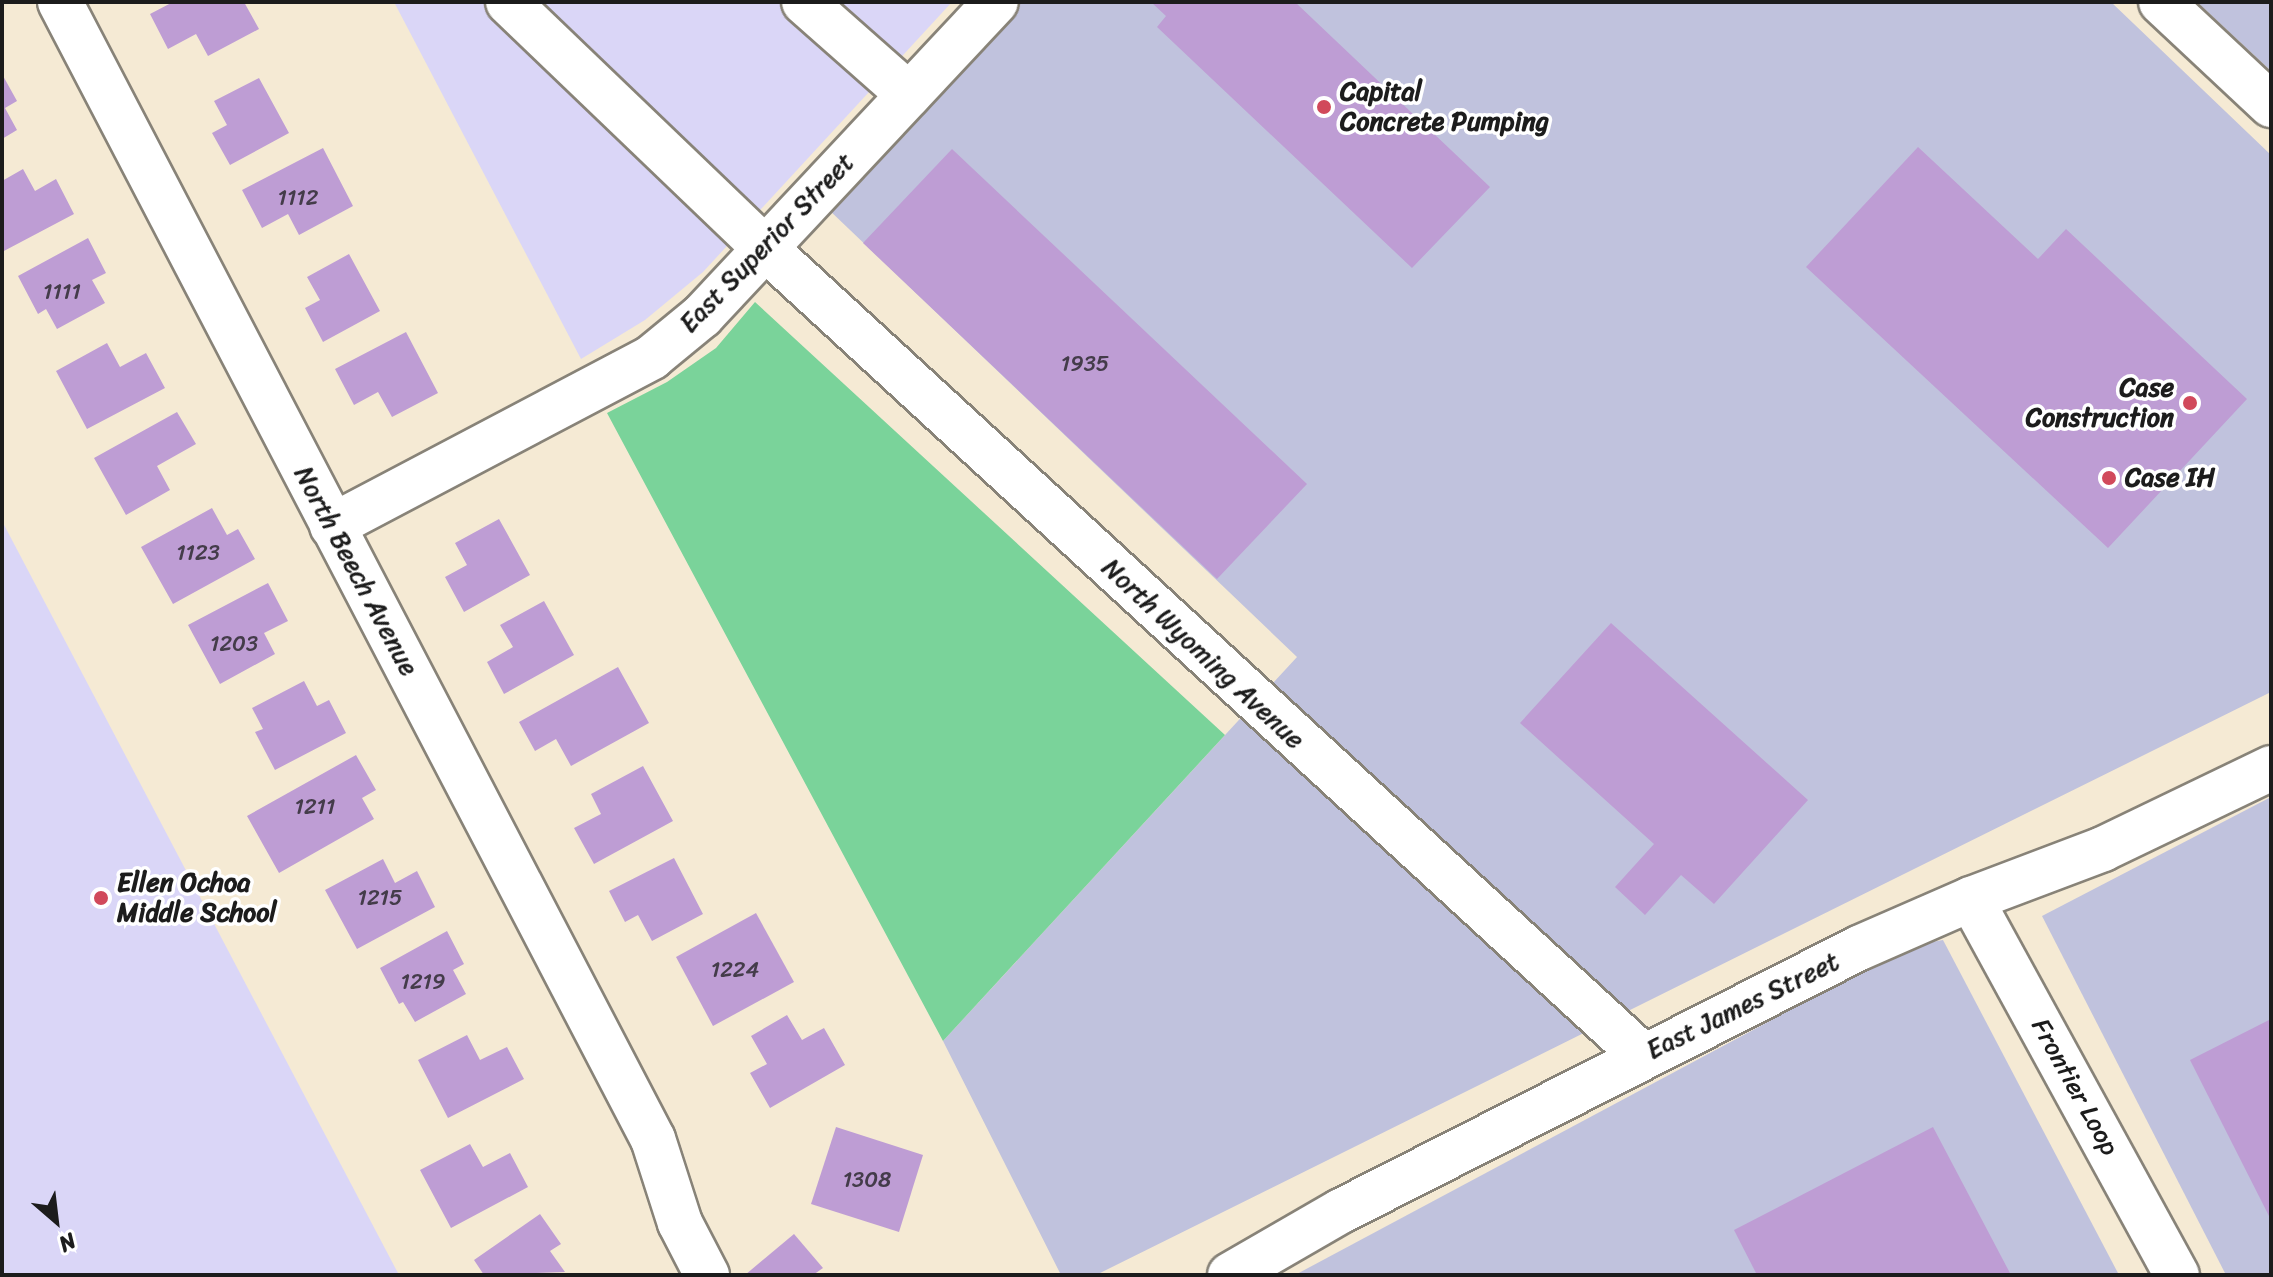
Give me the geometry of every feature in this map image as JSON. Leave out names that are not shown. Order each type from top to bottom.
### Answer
[{"type":"street","name":"North Beech Avenue","points":[[60,2],[653,1139],[680,1223],[707,1275]]},
{"type":"street","name":"North Wyoming Avenue","points":[[508,2],[766,249],[1206,658],[1643,1056]]},
{"type":"street","points":[[804,2],[909,95]]},
{"type":"street","name":"East Superior Street","points":[[332,526],[652,357],[702,316],[996,2]]},
{"type":"street","points":[[2161,2],[2271,105]]},
{"type":"street","name":"East James Street","points":[[1230,1275],[1341,1211],[1859,948],[1971,899],[2103,849],[2271,768]]},
{"type":"street","name":"Frontier Loop","points":[[1971,899],[2177,1275]]},
{"type":"shaded area","points":[[394,2],[952,2],[703,272],[645,320],[581,359]]},
{"type":"shaded area","points":[[1019,2],[2111,2],[2271,155],[2271,692],[1096,1275],[1061,1275],[943,1041],[1297,657],[827,208]]},
{"type":"shaded area","points":[[2197,2],[2271,2],[2271,71]]},
{"type":"shaded area","name":"Ellen Ochoa Middle School","points":[[2,521],[399,1275],[2,1275]]},
{"type":"shaded area","points":[[2271,797],[2271,1275],[2226,1275],[2042,916]]},
{"type":"shaded area","points":[[1943,940],[2119,1275],[1295,1275],[1910,946]]},
{"type":"green space","points":[[755,302],[1225,735],[943,1041],[607,413],[667,382],[716,348]]},
{"type":"building","points":[[173,2],[244,2],[259,29],[208,56],[196,34],[168,49],[150,14]]},
{"type":"building","name":"Capital Concrete Pumping","points":[[1151,2],[1295,2],[1490,187],[1412,268],[1157,27],[1166,16]]},
{"type":"building","points":[[2,74],[17,101],[5,108],[17,130],[2,139]]},
{"type":"building","points":[[259,78],[289,133],[230,165],[212,133],[227,125],[214,101]]},
{"type":"building","points":[[1918,147],[2038,259],[2066,229],[2247,399],[2108,548],[1806,267]]},
{"type":"building","points":[[323,148],[353,206],[299,235],[288,214],[262,228],[242,190]]},
{"type":"building","points":[[952,149],[1307,484],[1217,579],[863,243]]},
{"type":"building","points":[[23,169],[35,191],[56,179],[74,214],[2,252],[2,181]]},
{"type":"building","points":[[88,238],[106,273],[92,280],[105,303],[57,329],[46,309],[38,314],[18,276]]},
{"type":"building","points":[[349,254],[380,311],[323,342],[305,308],[320,300],[307,277]]},
{"type":"building","points":[[406,332],[438,393],[392,417],[378,392],[354,405],[335,369]]},
{"type":"building","points":[[107,343],[120,367],[146,353],[165,388],[87,429],[56,371]]},
{"type":"building","points":[[177,412],[196,444],[157,466],[170,490],[126,515],[94,458]]},
{"type":"building","points":[[212,508],[227,535],[238,529],[255,559],[173,604],[141,547]]},
{"type":"building","points":[[499,519],[530,575],[464,612],[445,577],[467,565],[455,543]]},
{"type":"building","points":[[268,583],[288,621],[264,633],[275,654],[220,684],[188,625]]},
{"type":"building","points":[[544,601],[574,655],[504,694],[487,662],[513,647],[500,625]]},
{"type":"building","points":[[1611,623],[1808,800],[1714,904],[1681,875],[1645,915],[1615,887],[1654,844],[1520,723]]},
{"type":"building","points":[[618,667],[649,723],[571,766],[556,739],[535,751],[519,722]]},
{"type":"building","points":[[304,681],[317,706],[329,700],[346,733],[275,770],[255,732],[263,729],[252,708]]},
{"type":"building","points":[[356,755],[376,790],[362,798],[374,819],[279,873],[247,816]]},
{"type":"building","points":[[643,766],[673,821],[594,864],[574,828],[601,814],[591,794]]},
{"type":"building","points":[[674,858],[703,914],[652,941],[638,915],[625,922],[609,891]]},
{"type":"building","points":[[383,859],[395,883],[417,871],[435,907],[357,949],[325,890]]},
{"type":"building","points":[[756,913],[794,982],[713,1026],[676,957]]},
{"type":"building","points":[[447,931],[464,964],[453,970],[466,994],[415,1022],[403,1002],[399,1004],[380,968]]},
{"type":"building","points":[[787,1015],[802,1040],[824,1028],[845,1065],[770,1108],[750,1073],[767,1064],[751,1036]]},
{"type":"building","points":[[2271,1019],[2271,1220],[2190,1060]]},
{"type":"building","points":[[467,1035],[480,1060],[507,1047],[524,1079],[448,1118],[418,1060]]},
{"type":"building","points":[[836,1127],[923,1155],[899,1232],[811,1204]]},
{"type":"building","points":[[1933,1127],[2011,1275],[1757,1275],[1734,1230]]},
{"type":"building","points":[[470,1144],[483,1167],[510,1153],[528,1187],[451,1228],[420,1170]]},
{"type":"building","points":[[540,1214],[561,1244],[550,1251],[565,1272],[484,1275],[474,1260]]},
{"type":"building","points":[[794,1234],[823,1268],[813,1275],[745,1275]]},
{"type":"place","name":"Capital Concrete Pumping","points":[[1324,107]]},
{"type":"place","name":"Case Construction","points":[[2190,403]]},
{"type":"place","name":"Case IH","points":[[2109,478]]},
{"type":"place","name":"Ellen Ochoa Middle School","points":[[101,898]]}]
